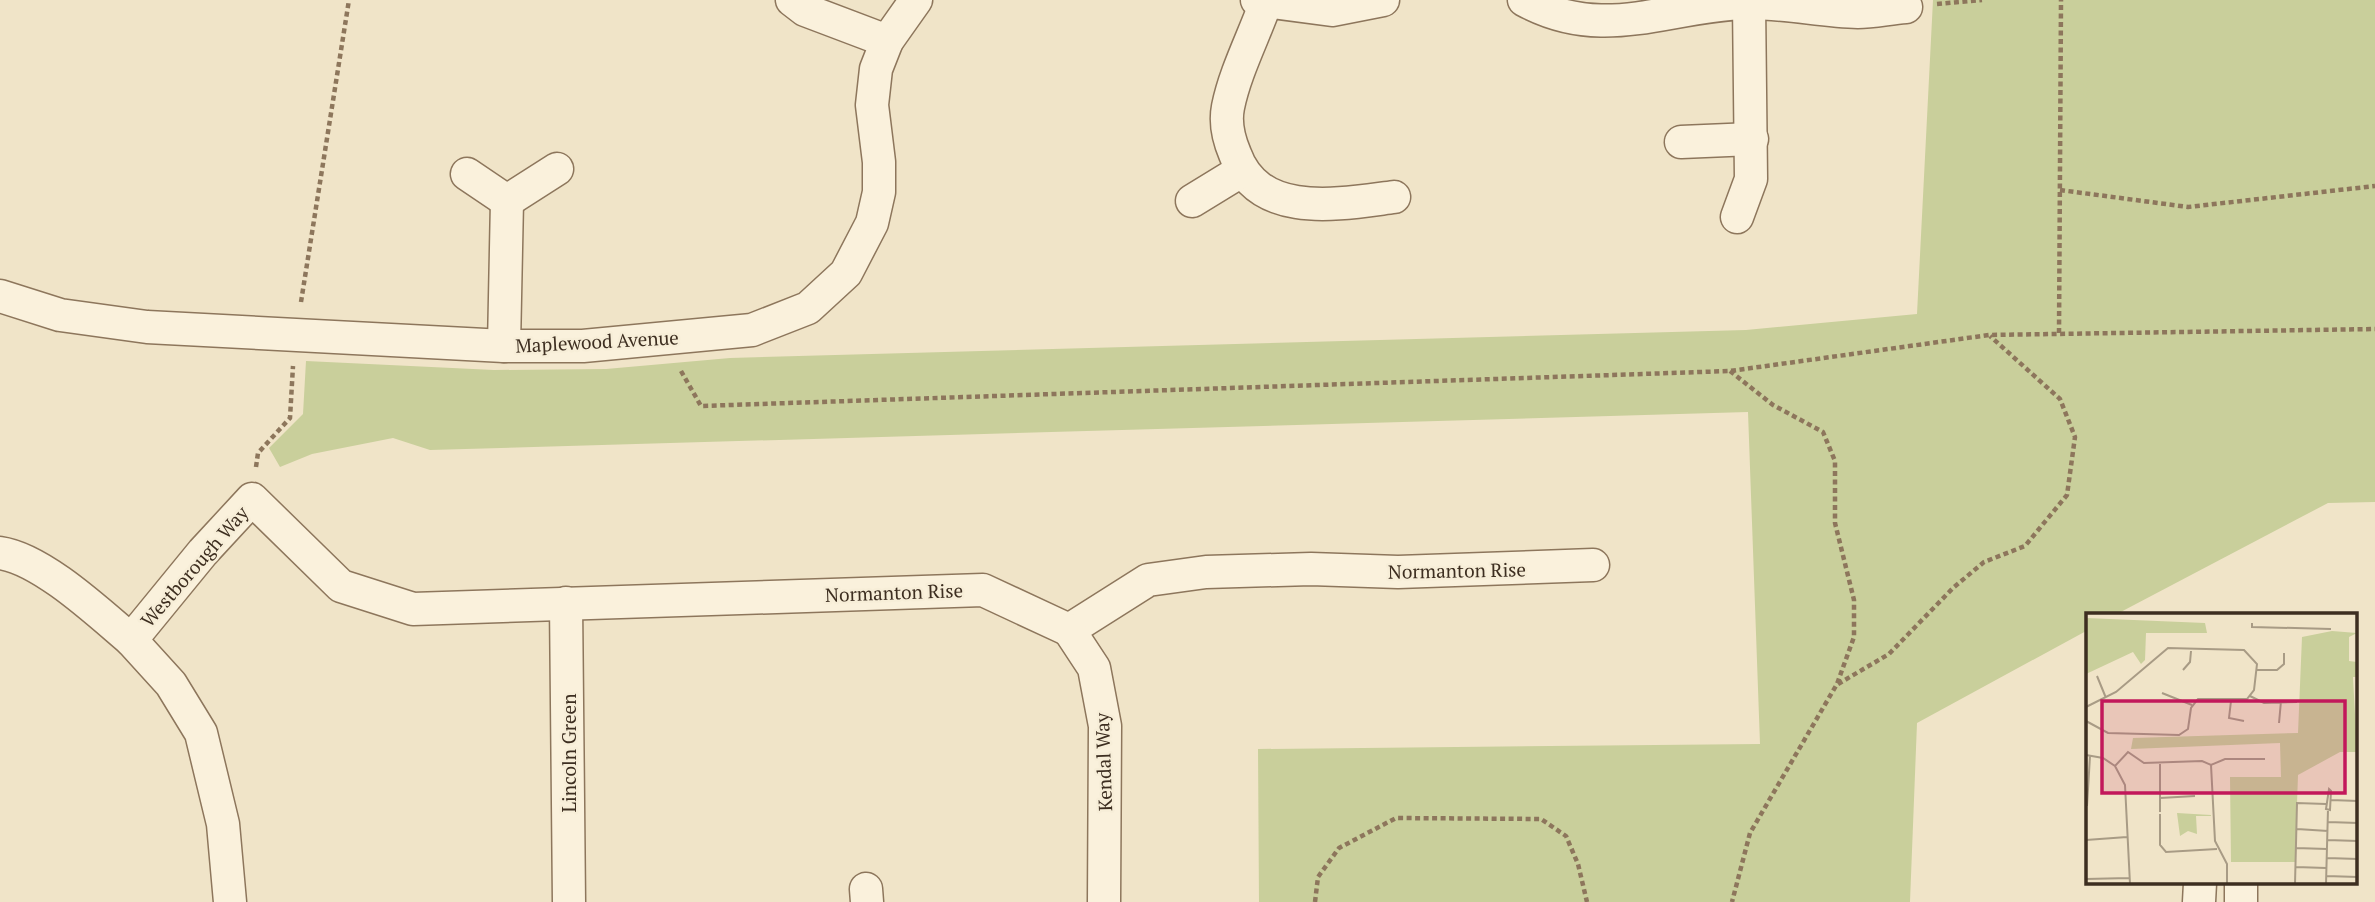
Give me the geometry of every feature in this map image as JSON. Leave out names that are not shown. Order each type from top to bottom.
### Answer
[{"type":"street","points":[[792,0],[805,10],[887,41]]},
{"type":"street","name":"Maplewood Avenue","points":[[0,296],[60,315],[146,327],[504,346],[583,346],[751,330],[808,308],[846,273],[872,223],[879,192],[879,162],[872,105],[876,69],[887,41],[916,0]]},
{"type":"street","points":[[1383,0],[1332,10],[1262,1],[1227,108],[1229,139],[1241,171],[1263,191],[1297,204],[1337,204],[1394,197]]},
{"type":"street","points":[[1524,0],[1538,8],[1588,22],[1633,21],[1701,7],[1749,3],[1858,12],[1906,7]]},
{"type":"street","points":[[1737,217],[1751,179],[1749,3]]},
{"type":"street","points":[[1681,142],[1752,139]]},
{"type":"street","points":[[507,201],[557,169]]},
{"type":"street","points":[[1192,201],[1241,171]]},
{"type":"street","points":[[467,174],[507,201]]},
{"type":"street","points":[[504,346],[507,201]]},
{"type":"street","name":"Normanton Rise","points":[[252,499],[341,586],[413,609],[983,590],[1069,631],[1148,580],[1206,572],[1311,569],[1398,572],[1593,565]]},
{"type":"street","name":"Westborough Way","points":[[0,553],[12,555],[72,590],[131,640],[203,552],[252,499]]},
{"type":"street","name":"Lincoln Green","points":[[566,603],[569,902]]},
{"type":"street","name":"Kendal Way","points":[[1069,631],[1094,668],[1105,726],[1104,902]]},
{"type":"street","points":[[131,640],[171,684],[201,733],[223,824],[230,902]]},
{"type":"street","points":[[2199,902],[2200,884]]},
{"type":"street","points":[[2241,884],[2241,902]]},
{"type":"path","points":[[252,499],[258,453],[290,418],[295,334],[349,0]]},
{"type":"path","points":[[1906,7],[1982,0]]},
{"type":"path","points":[[2059,333],[2061,0]]},
{"type":"path","points":[[2060,190],[2188,207],[2375,186]]},
{"type":"path","points":[[664,340],[701,406],[1730,371],[1989,335],[2375,330]]},
{"type":"path","points":[[1838,684],[1889,654],[1953,589],[1984,562],[2025,546],[2067,495],[2075,437],[2060,399],[1989,335]]},
{"type":"path","points":[[1730,371],[1773,405],[1823,432],[1835,461],[1835,523],[1854,612],[1854,637],[1838,684],[1750,833],[1732,902]]},
{"type":"path","points":[[1315,902],[1318,877],[1339,848],[1396,818],[1541,819],[1566,836],[1578,864],[1587,902]]},
{"type":"green space","points":[[1933,0],[2375,0],[2375,502],[2328,503],[2119,613],[2086,613],[2086,631],[1917,723],[1910,902],[1259,902],[1258,749],[1760,744],[1748,412],[430,450],[393,438],[312,454],[280,467],[269,448],[303,414],[306,361],[494,370],[606,369],[730,358],[1746,330],[1917,314]]}]
